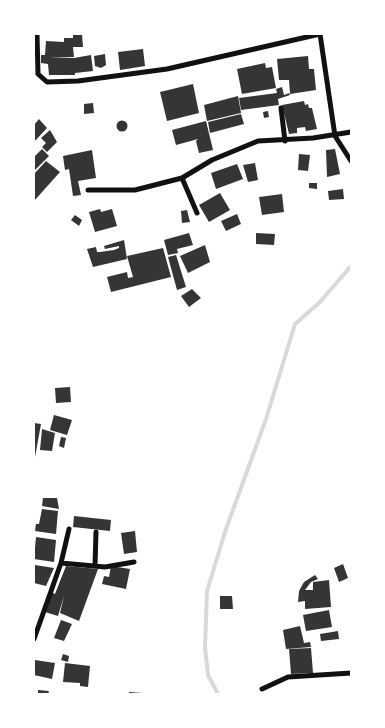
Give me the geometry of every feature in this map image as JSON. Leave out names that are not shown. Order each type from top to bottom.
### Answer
[{"type":"street","points":[[37,34],[38,74],[47,82],[78,81],[156,71],[320,34],[335,136],[351,161]]},
{"type":"street","points":[[281,108],[285,141]]},
{"type":"street","points":[[88,190],[136,190],[182,178],[258,141],[285,141],[335,136],[351,132]]},
{"type":"street","points":[[182,178],[197,213]]},
{"type":"street","points":[[34,639],[61,563],[69,529]]},
{"type":"street","points":[[95,566],[96,532]]},
{"type":"street","points":[[61,563],[95,566],[134,562]]},
{"type":"street","points":[[262,689],[288,677],[351,673]]},
{"type":"building","points":[[73,34],[82,34],[83,47],[73,47],[74,57],[49,57],[74,58],[91,55],[93,71],[75,73],[75,75],[49,75],[48,64],[41,63],[41,55],[45,55],[46,41],[64,42],[64,38],[73,38]]},
{"type":"building","points":[[143,49],[145,66],[120,70],[118,52]]},
{"type":"building","points":[[105,54],[106,65],[101,68],[95,66],[94,56]]},
{"type":"building","points":[[308,56],[309,69],[314,69],[316,90],[290,94],[289,80],[279,80],[277,59]]},
{"type":"building","points":[[265,63],[266,68],[272,67],[276,88],[242,94],[237,69]]},
{"type":"building","points":[[193,84],[199,113],[167,121],[160,92]]},
{"type":"building","points":[[282,87],[284,95],[289,93],[290,95],[278,99],[279,105],[241,110],[239,98],[277,93],[276,89]]},
{"type":"building","points":[[238,96],[241,113],[207,121],[204,105]]},
{"type":"building","points":[[304,101],[305,105],[308,104],[309,108],[312,108],[317,129],[306,131],[305,127],[297,128],[297,133],[289,134],[282,105]]},
{"type":"building","points":[[93,103],[94,113],[84,114],[84,104]]},
{"type":"building","points":[[268,111],[269,117],[264,118],[263,112]]},
{"type":"building","points":[[241,114],[244,124],[210,133],[208,122]]},
{"type":"building","points":[[39,119],[47,128],[34,142],[34,125]]},
{"type":"building","points":[[122,120],[128,126],[122,132],[116,126]]},
{"type":"building","points":[[206,121],[213,150],[199,153],[196,141],[198,139],[176,145],[172,130]]},
{"type":"building","points":[[50,130],[57,142],[47,152],[42,147],[46,143],[41,138]]},
{"type":"building","points":[[42,149],[49,156],[34,171],[34,157]]},
{"type":"building","points":[[335,149],[340,174],[327,177],[326,150]]},
{"type":"building","points":[[92,150],[96,178],[78,181],[81,195],[73,196],[69,169],[65,170],[63,156]]},
{"type":"building","points":[[299,154],[310,155],[308,171],[298,170]]},
{"type":"building","points":[[46,161],[60,172],[34,201],[34,174]]},
{"type":"building","points":[[255,163],[258,180],[248,182],[243,165]]},
{"type":"building","points":[[237,164],[243,179],[216,189],[211,173]]},
{"type":"building","points":[[309,183],[317,183],[317,189],[309,188]]},
{"type":"building","points":[[343,189],[344,199],[329,200],[328,191]]},
{"type":"building","points":[[220,193],[230,210],[209,222],[199,205]]},
{"type":"building","points":[[282,194],[284,212],[262,215],[259,197]]},
{"type":"building","points":[[100,209],[101,212],[112,209],[117,226],[95,232],[89,212]]},
{"type":"building","points":[[187,210],[190,222],[182,223],[181,211]]},
{"type":"building","points":[[237,214],[241,224],[226,231],[221,221]]},
{"type":"building","points":[[75,215],[82,220],[79,226],[71,220]]},
{"type":"building","points":[[189,233],[193,245],[177,249],[178,253],[168,255],[164,240]]},
{"type":"building","points":[[256,233],[275,234],[274,245],[256,244]]},
{"type":"building","points":[[124,240],[127,259],[93,267],[87,249],[96,247],[97,252],[114,250],[119,248],[119,246],[105,249],[104,246]]},
{"type":"building","points":[[205,245],[210,262],[188,273],[180,256]]},
{"type":"building","points":[[163,248],[171,277],[111,292],[107,277],[127,272],[128,278],[133,277],[127,256]]},
{"type":"building","points":[[176,255],[186,287],[177,290],[168,257]]},
{"type":"building","points":[[192,289],[201,298],[189,307],[181,296]]},
{"type":"building","points":[[70,387],[71,402],[56,403],[55,388]]},
{"type":"building","points":[[54,415],[72,420],[67,435],[50,430]]},
{"type":"building","points":[[34,423],[41,424],[35,457],[34,457]]},
{"type":"building","points":[[42,429],[55,433],[52,451],[40,450]]},
{"type":"building","points":[[61,437],[66,438],[64,448],[59,446]]},
{"type":"building","points":[[43,498],[57,498],[59,509],[42,506]]},
{"type":"building","points":[[42,509],[58,511],[56,534],[35,531],[36,524],[39,524]]},
{"type":"building","points":[[74,516],[111,520],[110,531],[73,527]]},
{"type":"building","points":[[135,531],[137,552],[124,554],[121,533]]},
{"type":"building","points":[[36,537],[56,540],[54,562],[34,559]]},
{"type":"building","points":[[343,564],[348,578],[339,582],[334,568]]},
{"type":"building","points":[[35,565],[54,568],[46,586],[34,583]]},
{"type":"building","points":[[66,566],[98,569],[79,621],[60,613],[64,596],[58,616],[45,612],[51,592],[55,594]]},
{"type":"building","points":[[111,566],[130,569],[126,589],[102,584],[104,576],[109,577]]},
{"type":"building","points":[[315,575],[318,579],[311,582],[305,590],[313,590],[313,582],[329,580],[331,607],[305,609],[305,601],[298,602],[299,591],[304,582]]},
{"type":"building","points":[[220,596],[232,596],[233,609],[220,609]]},
{"type":"building","points":[[329,610],[332,627],[306,631],[303,615]]},
{"type":"building","points":[[61,620],[72,624],[64,641],[54,638]]},
{"type":"building","points":[[300,626],[304,643],[310,642],[311,647],[286,649],[283,630]]},
{"type":"building","points":[[338,631],[339,639],[321,641],[320,634]]},
{"type":"building","points":[[311,648],[313,673],[291,674],[289,649]]},
{"type":"building","points":[[63,654],[69,656],[68,662],[61,660]]},
{"type":"building","points":[[35,660],[55,663],[52,679],[34,675]]},
{"type":"building","points":[[65,663],[90,666],[88,687],[80,686],[80,683],[63,682]]},
{"type":"building","points":[[38,690],[49,691],[48,694],[38,694]]},
{"type":"building","points":[[129,692],[143,693],[143,694],[129,694]]},
{"type":"waterway","points":[[218,694],[208,675],[205,647],[207,591],[226,529],[266,419],[295,324],[320,302],[351,266]]}]
